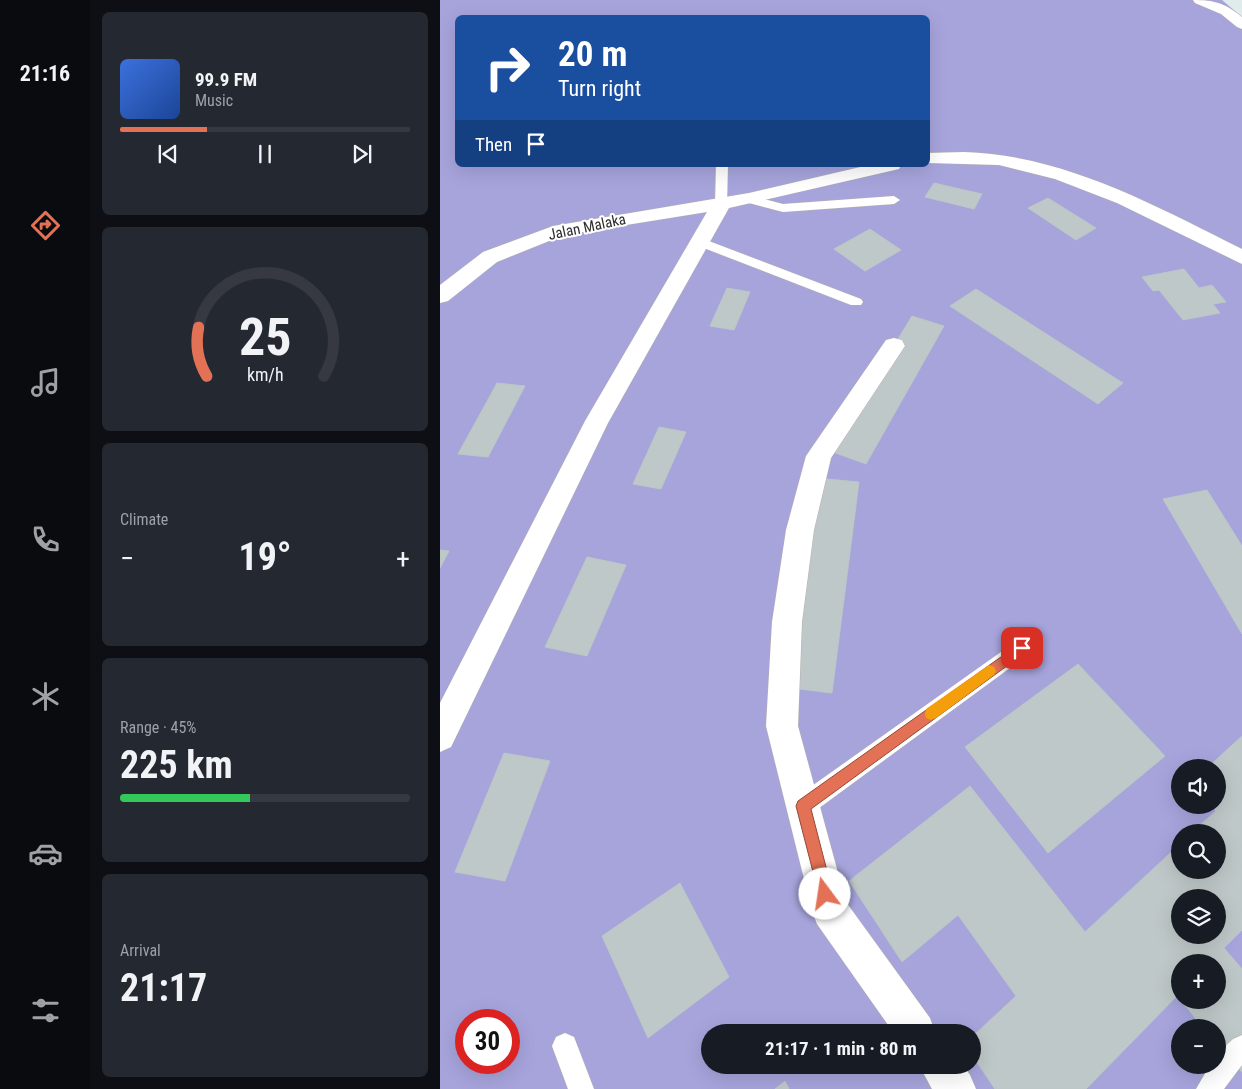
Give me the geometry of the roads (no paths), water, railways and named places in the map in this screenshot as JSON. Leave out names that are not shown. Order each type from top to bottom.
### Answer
[{"type":"street","points":[[1200,0],[1226,12],[1242,24]]},
{"type":"street","points":[[930,158],[962,157],[1000,160],[1044,170],[1081,182],[1168,220],[1242,257]]},
{"type":"street","name":"Jalan Malaka","points":[[440,296],[490,256],[560,230],[749,199],[884,167]]},
{"type":"street","points":[[440,736],[597,421],[721,204]]},
{"type":"street","points":[[894,346],[819,456],[800,530],[787,622],[782,726],[830,911],[910,1024]]},
{"type":"street","points":[[945,1074],[956,1089]]},
{"type":"lane","points":[[721,204],[722,167]]},
{"type":"lane","points":[[749,199],[783,208],[894,200]]},
{"type":"lane","points":[[701,242],[856,302]]},
{"type":"lane","points":[[803,806],[1022,648]]},
{"type":"lane","points":[[565,1046],[581,1089]]},
{"type":"lane","points":[[1210,1089],[1227,1062],[1242,1048]]}]
